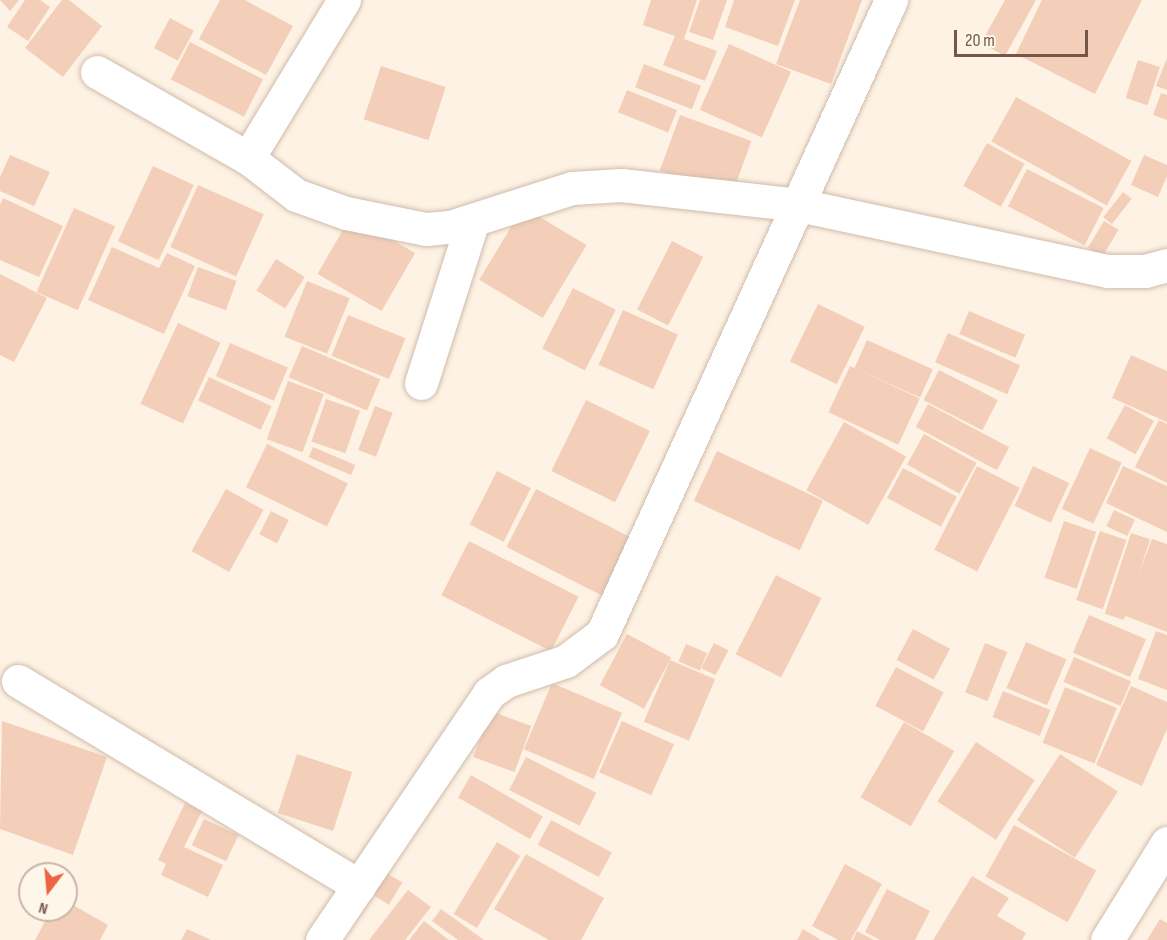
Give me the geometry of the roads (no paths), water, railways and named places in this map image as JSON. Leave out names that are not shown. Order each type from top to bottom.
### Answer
[{"type":"street","points":[[248,158],[344,0]]},
{"type":"street","points":[[322,940],[489,693],[506,681],[566,661],[602,634],[891,0]]},
{"type":"street","points":[[97,72],[248,158],[296,195],[346,213],[426,229],[472,223],[572,188],[602,186],[799,205],[1108,271],[1145,270],[1167,265]]},
{"type":"street","points":[[421,382],[472,223]]},
{"type":"street","points":[[18,681],[359,886]]},
{"type":"street","points":[[1107,940],[1167,843]]}]
